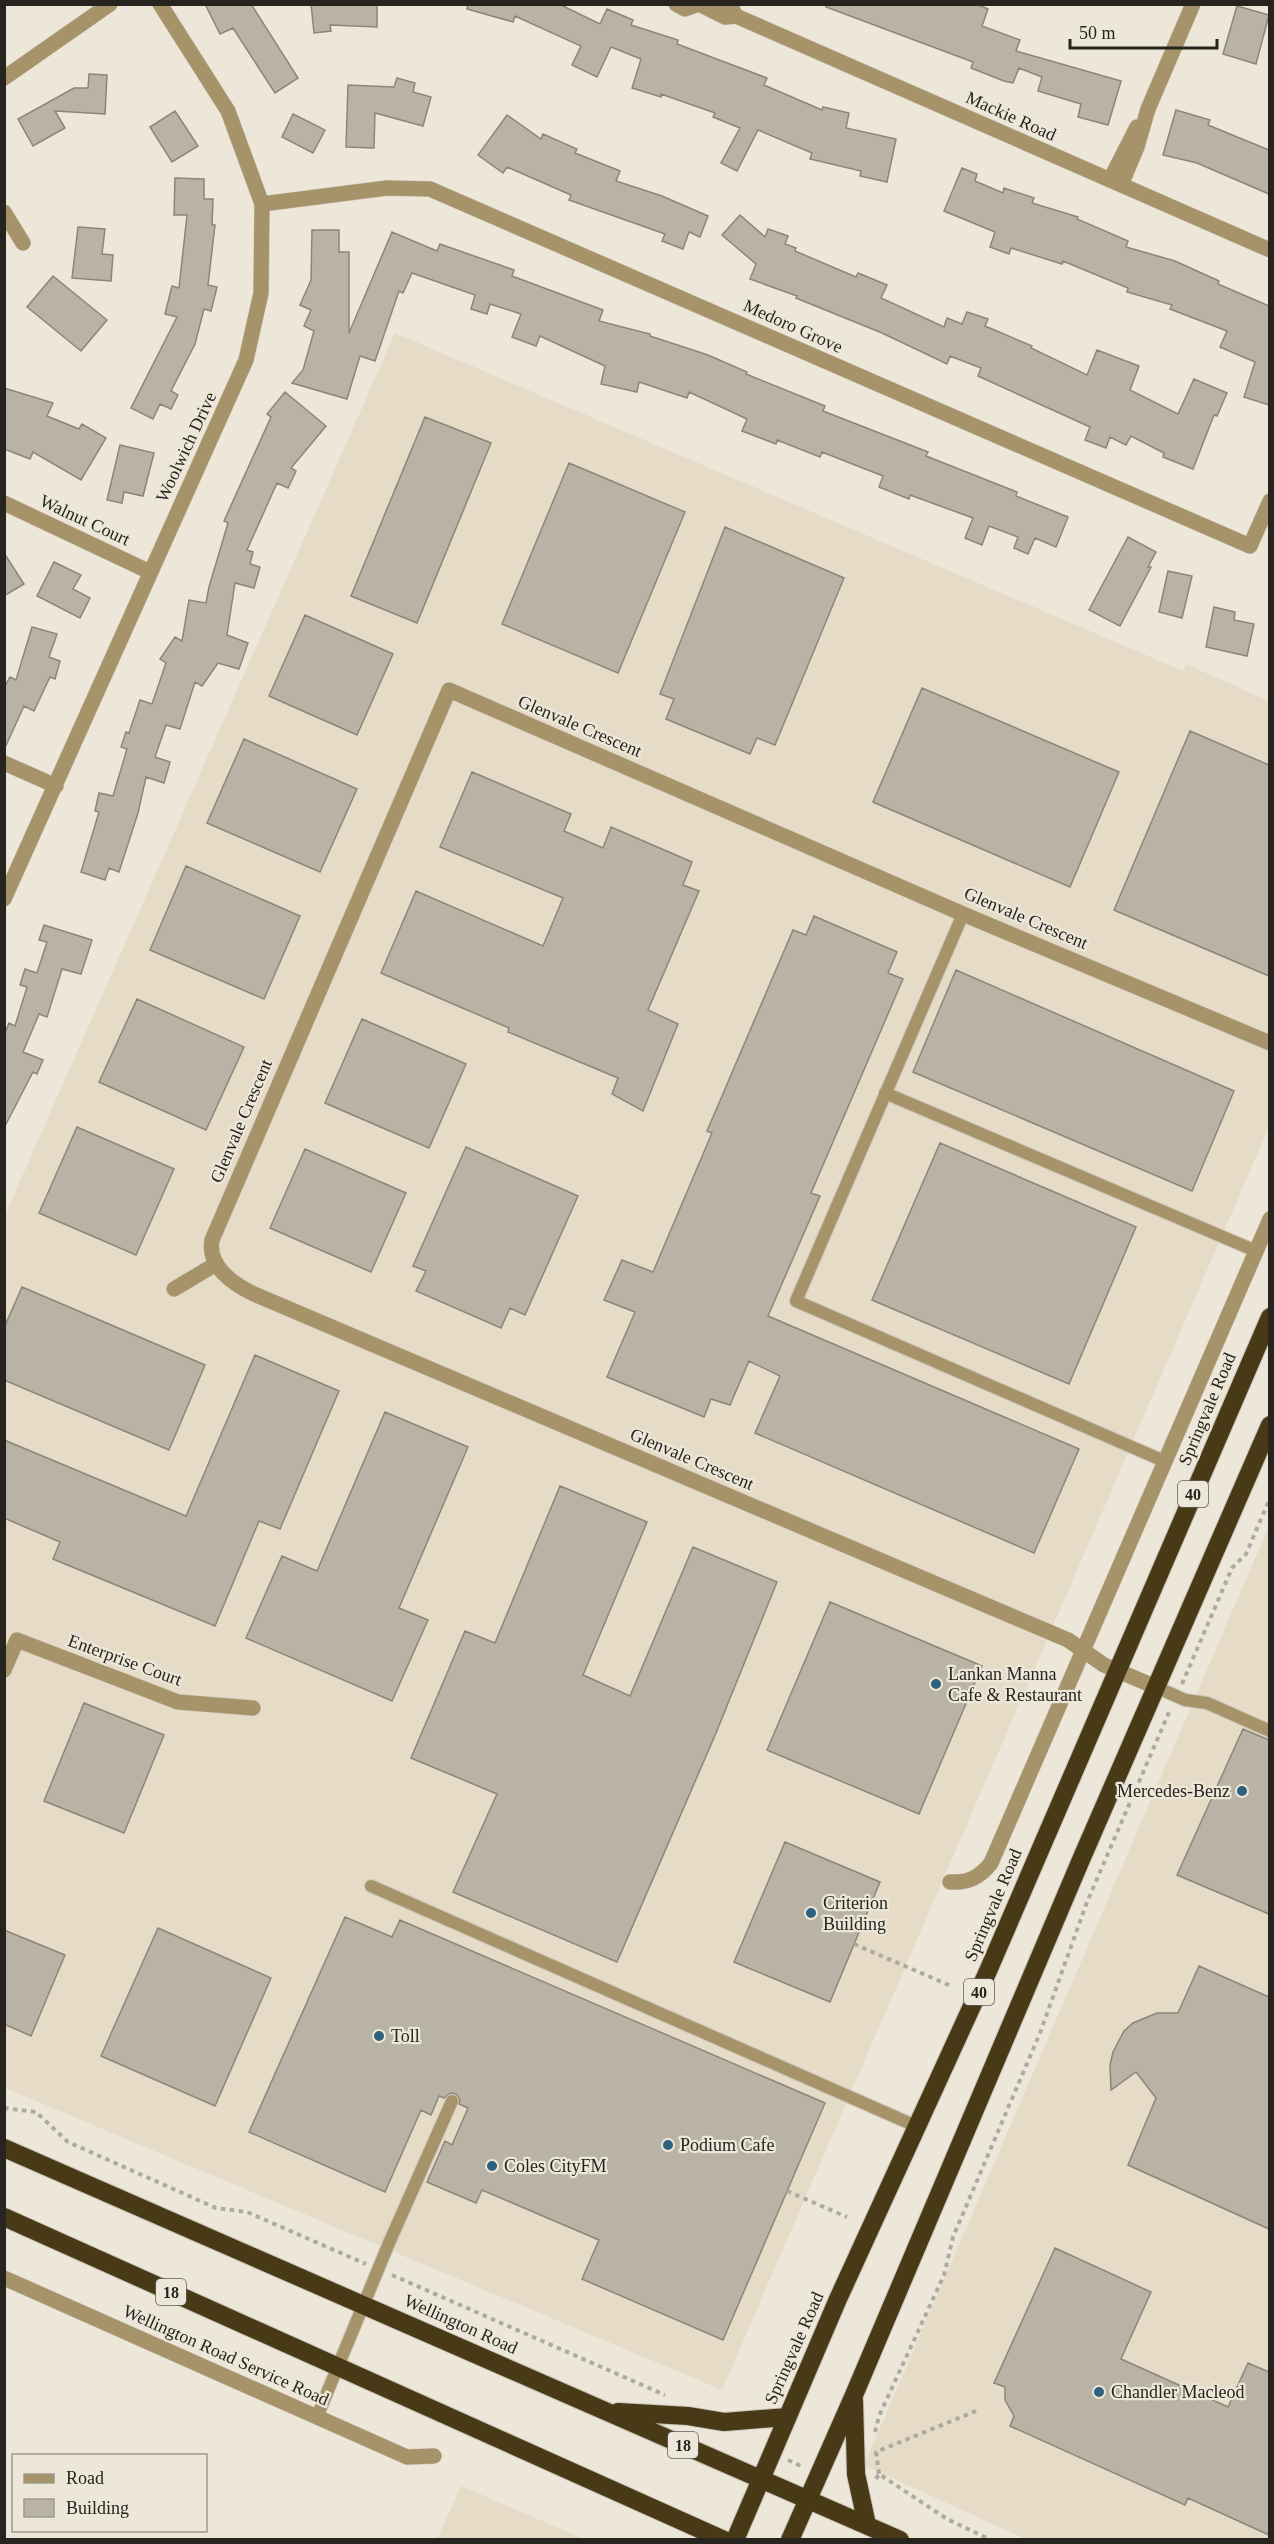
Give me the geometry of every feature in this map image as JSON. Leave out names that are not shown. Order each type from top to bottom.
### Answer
[{"type":"highway","name":"Springvale Road","points":[[735,2540],[838,2299],[988,1971],[1269,1317]]},
{"type":"highway","name":"40","points":[[790,2540],[1269,1425]]},
{"type":"highway","name":"Wellington Road","points":[[4,2148],[900,2540]]},
{"type":"highway","name":"18","points":[[4,2217],[724,2540]]},
{"type":"highway","points":[[854,2395],[856,2474],[867,2525]]},
{"type":"highway","points":[[604,2411],[688,2416],[724,2422],[787,2417]]},
{"type":"highway","points":[[678,2519],[682,2540]]},
{"type":"street","points":[[4,78],[110,4]]},
{"type":"street","name":"Woolwich Drive","points":[[4,899],[246,360],[261,293],[262,204],[228,111],[160,4]]},
{"type":"street","points":[[676,4],[685,9],[699,4]]},
{"type":"street","name":"Mackie Road","points":[[699,4],[725,17],[732,10],[1269,250]]},
{"type":"street","points":[[1115,183],[1128,142],[1148,109],[1193,4]]},
{"type":"street","name":"Medoro Grove","points":[[262,204],[387,188],[430,189],[1250,546],[1269,501]]},
{"type":"street","points":[[4,212],[23,243]]},
{"type":"street","name":"Walnut Court","points":[[4,503],[150,572]]},
{"type":"street","name":"Glenvale Crescent","points":[[1156,1687],[1117,1671],[1068,1640],[254,1294],[230,1281],[216,1264],[210,1248],[449,690],[963,914],[1269,1043]]},
{"type":"street","points":[[4,763],[56,786]]},
{"type":"street","name":"Springvale Road","points":[[950,1882],[964,1883],[980,1875],[991,1863],[1269,1219]]},
{"type":"street","points":[[174,1289],[216,1264]]},
{"type":"street","name":"Enterprise Court","points":[[4,1670],[17,1640],[178,1702],[253,1708]]},
{"type":"street","name":"Wellington Road Service Road","points":[[4,2278],[407,2457],[434,2456]]},
{"type":"lane","points":[[963,914],[796,1301],[1164,1461]]},
{"type":"lane","points":[[885,1094],[1256,1251]]},
{"type":"lane","points":[[1156,1687],[1176,1696],[1207,1703],[1269,1731]]},
{"type":"lane","points":[[371,1886],[918,2127]]},
{"type":"lane","points":[[317,2417],[452,2101]]},
{"type":"path","points":[[874,2436],[879,2416],[944,2275],[953,2237],[1040,2033],[1087,1902],[1232,1568],[1246,1554],[1269,1498]]},
{"type":"path","points":[[854,1944],[951,1986]]},
{"type":"path","points":[[787,2191],[847,2217]]},
{"type":"path","points":[[876,2452],[976,2411]]},
{"type":"path","points":[[875,2444],[879,2474]]},
{"type":"shaded area","points":[[395,333],[1183,671],[1186,664],[1269,701],[1269,1127],[722,2390],[5,2088],[5,1215]]},
{"type":"shaded area","points":[[1269,1526],[1269,2539],[1025,2539],[864,2465]]},
{"type":"shaded area","points":[[461,2486],[584,2539],[437,2539]]},
{"type":"building","points":[[205,4],[251,4],[298,78],[275,93],[233,28],[220,34]]},
{"type":"building","points":[[311,4],[377,4],[377,27],[330,25],[331,31],[314,33]]},
{"type":"building","points":[[468,4],[559,4],[600,24],[607,9],[633,20],[631,25],[678,40],[677,44],[767,78],[764,85],[822,110],[823,107],[849,113],[846,128],[896,139],[887,182],[860,176],[861,171],[810,159],[812,153],[758,130],[737,171],[721,163],[740,128],[713,117],[715,113],[661,94],[661,97],[632,88],[641,59],[611,47],[597,77],[572,65],[581,46],[515,16],[513,22],[467,9]]},
{"type":"building","points":[[826,4],[976,4],[988,9],[982,26],[1020,40],[1016,51],[1121,81],[1108,125],[1078,117],[1081,104],[1038,91],[1042,77],[1019,68],[1013,83],[1004,81],[971,68],[973,62],[826,7]]},
{"type":"building","points":[[1237,6],[1269,15],[1256,64],[1223,54]]},
{"type":"building","points":[[89,74],[107,75],[105,114],[55,111],[65,128],[33,146],[18,119],[74,88],[88,88]]},
{"type":"building","points":[[397,78],[415,83],[413,92],[431,97],[423,126],[375,113],[374,148],[346,147],[348,85],[394,87]]},
{"type":"building","points":[[1176,110],[1210,120],[1208,125],[1269,150],[1269,194],[1197,163],[1163,155]]},
{"type":"building","points":[[175,111],[198,146],[172,162],[150,127]]},
{"type":"building","points":[[293,114],[325,130],[313,153],[282,137]]},
{"type":"building","points":[[507,115],[541,139],[543,134],[577,149],[575,153],[620,171],[616,181],[662,196],[708,216],[700,237],[689,232],[683,249],[662,241],[665,234],[569,200],[571,195],[507,167],[503,173],[478,155]]},
{"type":"building","points":[[962,168],[977,174],[975,181],[1003,193],[1004,188],[1034,198],[1032,203],[1078,217],[1077,219],[1128,241],[1126,247],[1175,261],[1219,281],[1218,284],[1269,306],[1269,405],[1244,397],[1255,362],[1220,347],[1227,331],[1170,309],[1172,305],[1127,292],[1128,288],[1063,261],[1062,264],[1011,248],[1009,254],[990,247],[995,232],[944,211]]},
{"type":"building","points":[[175,178],[204,179],[204,199],[213,199],[212,225],[215,225],[208,285],[217,287],[211,311],[204,309],[195,344],[171,391],[178,395],[171,409],[160,404],[153,419],[131,408],[177,317],[165,314],[172,286],[179,288],[187,215],[174,215]]},
{"type":"building","points":[[740,215],[765,237],[768,229],[788,236],[785,244],[796,248],[795,251],[856,277],[858,273],[887,285],[881,298],[944,327],[947,318],[962,324],[967,312],[988,319],[985,326],[1032,346],[1031,348],[1087,375],[1097,350],[1139,366],[1130,390],[1178,414],[1194,379],[1227,393],[1217,416],[1214,415],[1193,469],[1163,457],[1164,453],[1131,436],[1126,445],[1110,437],[1106,448],[1085,440],[1090,427],[978,376],[981,368],[950,356],[947,364],[882,333],[796,298],[797,296],[750,279],[756,264],[722,235]]},
{"type":"building","points":[[78,227],[105,229],[102,254],[113,255],[111,281],[72,278]]},
{"type":"building","points":[[312,230],[339,230],[339,252],[349,252],[349,333],[392,232],[437,251],[440,244],[514,270],[512,276],[603,310],[599,321],[650,334],[650,336],[708,355],[747,372],[746,374],[825,406],[823,411],[928,452],[926,456],[1017,492],[1016,496],[1068,517],[1056,547],[1035,538],[1028,554],[1014,548],[1018,537],[989,526],[982,545],[965,538],[973,518],[910,495],[909,499],[879,487],[883,476],[822,452],[820,457],[777,440],[776,444],[742,431],[747,419],[689,392],[687,398],[639,382],[637,392],[601,384],[605,366],[540,336],[536,346],[512,337],[521,314],[490,304],[487,314],[471,309],[475,295],[412,273],[403,293],[399,291],[375,361],[360,356],[347,399],[292,383],[303,370],[314,331],[304,326],[311,310],[300,305],[311,280]]},
{"type":"building","points":[[53,276],[107,320],[81,351],[27,307]]},
{"type":"building","points":[[4,388],[53,403],[47,416],[79,429],[82,424],[106,438],[81,480],[33,452],[30,459],[4,449]]},
{"type":"building","points":[[285,392],[326,426],[291,468],[296,471],[288,488],[277,483],[247,550],[253,552],[250,564],[260,567],[254,588],[235,583],[227,635],[248,643],[239,669],[218,663],[202,686],[195,682],[180,729],[166,725],[155,757],[170,762],[164,783],[146,777],[138,813],[119,872],[109,868],[105,880],[81,872],[99,812],[95,811],[99,793],[113,796],[127,749],[121,747],[126,732],[129,733],[140,700],[152,704],[166,663],[160,659],[175,637],[182,641],[189,600],[206,603],[228,523],[224,521],[271,417],[267,414]]},
{"type":"building","points":[[425,417],[491,443],[417,623],[351,596]]},
{"type":"building","points":[[120,445],[154,453],[143,496],[124,492],[122,503],[107,500]]},
{"type":"building","points":[[569,463],[685,512],[618,673],[502,624]]},
{"type":"building","points":[[725,527],[844,578],[775,745],[757,738],[750,754],[666,719],[674,699],[660,694]]},
{"type":"building","points":[[1128,537],[1156,552],[1148,567],[1151,567],[1120,626],[1089,610]]},
{"type":"building","points":[[4,553],[24,584],[4,596]]},
{"type":"building","points":[[54,562],[81,575],[73,589],[90,598],[80,618],[37,596]]},
{"type":"building","points":[[1168,571],[1192,576],[1182,618],[1159,612]]},
{"type":"building","points":[[1214,607],[1235,612],[1234,620],[1254,624],[1247,656],[1206,647]]},
{"type":"building","points":[[305,615],[393,654],[357,735],[269,696]]},
{"type":"building","points":[[32,627],[57,634],[49,657],[60,661],[55,679],[50,677],[34,711],[24,706],[4,750],[4,688],[10,677],[16,680]]},
{"type":"building","points":[[922,688],[1119,772],[1070,887],[873,802]]},
{"type":"building","points":[[1190,731],[1269,765],[1269,976],[1114,910]]},
{"type":"building","points":[[244,739],[357,789],[320,872],[207,823]]},
{"type":"building","points":[[472,772],[571,814],[564,831],[603,848],[611,827],[692,862],[683,885],[699,891],[648,1010],[678,1024],[643,1111],[612,1094],[618,1078],[508,1032],[509,1028],[381,973],[416,891],[543,946],[563,898],[440,847]]},
{"type":"building","points":[[186,866],[300,916],[264,999],[150,950]]},
{"type":"building","points":[[814,916],[897,952],[888,973],[903,979],[811,1193],[820,1196],[768,1316],[1079,1449],[1034,1553],[755,1433],[780,1376],[749,1361],[730,1405],[711,1399],[704,1417],[607,1377],[635,1312],[604,1300],[622,1260],[653,1272],[712,1133],[707,1131],[793,930],[806,935]]},
{"type":"building","points":[[44,925],[92,940],[81,974],[62,969],[47,1017],[39,1014],[23,1052],[43,1060],[37,1074],[33,1072],[4,1128],[4,1035],[9,1023],[15,1026],[27,987],[20,985],[25,969],[37,973],[47,942],[39,940]]},
{"type":"building","points":[[956,970],[1234,1091],[1192,1191],[913,1072]]},
{"type":"building","points":[[137,999],[244,1047],[206,1130],[99,1082]]},
{"type":"building","points":[[362,1019],[466,1064],[429,1148],[325,1103]]},
{"type":"building","points":[[77,1127],[174,1169],[136,1255],[39,1213]]},
{"type":"building","points":[[940,1143],[1136,1227],[1069,1384],[872,1300]]},
{"type":"building","points":[[466,1147],[578,1196],[525,1315],[510,1308],[501,1328],[416,1291],[426,1271],[413,1266]]},
{"type":"building","points":[[305,1149],[406,1193],[371,1272],[270,1228]]},
{"type":"building","points":[[22,1287],[205,1365],[169,1450],[4,1380],[4,1328]]},
{"type":"building","points":[[255,1355],[339,1391],[280,1529],[259,1521],[215,1626],[53,1559],[60,1542],[4,1518],[4,1440],[186,1516]]},
{"type":"building","points":[[385,1412],[468,1447],[399,1608],[428,1620],[392,1701],[246,1638],[282,1556],[317,1571]]},
{"type":"building","points":[[560,1486],[647,1522],[583,1675],[630,1696],[693,1547],[777,1582],[716,1733],[617,1962],[453,1892],[497,1794],[411,1758],[465,1631],[495,1643]]},
{"type":"building","points":[[830,1602],[982,1666],[919,1814],[767,1750]]},
{"type":"building","points":[[84,1703],[164,1735],[124,1833],[44,1801]]},
{"type":"building","name":"Mercedes-Benz","points":[[1243,1729],[1269,1740],[1269,1914],[1177,1875]]},
{"type":"building","name":"Criterion Building","points":[[785,1842],[880,1882],[830,2002],[734,1962]]},
{"type":"building","points":[[345,1917],[392,1937],[400,1920],[825,2103],[723,2340],[582,2279],[599,2240],[482,2190],[476,2203],[427,2182],[445,2141],[452,2145],[468,2108],[459,2104],[460,2100],[456,2094],[451,2093],[444,2098],[439,2096],[431,2115],[421,2110],[385,2192],[249,2132]]},
{"type":"building","points":[[158,1928],[271,1978],[215,2106],[101,2056]]},
{"type":"building","points":[[4,1930],[65,1955],[31,2036],[4,2024]]},
{"type":"building","points":[[1199,1966],[1269,1997],[1269,2229],[1128,2165],[1156,2098],[1136,2072],[1111,2090],[1110,2065],[1113,2052],[1124,2031],[1133,2023],[1157,2013],[1178,2013]]},
{"type":"building","name":"Chandler Macleod","points":[[1055,2248],[1151,2292],[1121,2359],[1228,2407],[1248,2363],[1269,2372],[1269,2535],[1188,2498],[1185,2505],[1010,2426],[1014,2416],[1005,2400],[1005,2387],[994,2383]]},
{"type":"place","name":"Lankan Manna Cafe & Restaurant","points":[[936,1684]]},
{"type":"place","name":"Mercedes-Benz","points":[[1242,1791]]},
{"type":"place","name":"Criterion Building","points":[[811,1913]]},
{"type":"place","name":"Toll","points":[[379,2036]]},
{"type":"place","name":"Podium Cafe","points":[[668,2145]]},
{"type":"place","name":"Coles CityFM","points":[[492,2166]]},
{"type":"place","name":"Chandler Macleod","points":[[1099,2392]]}]
